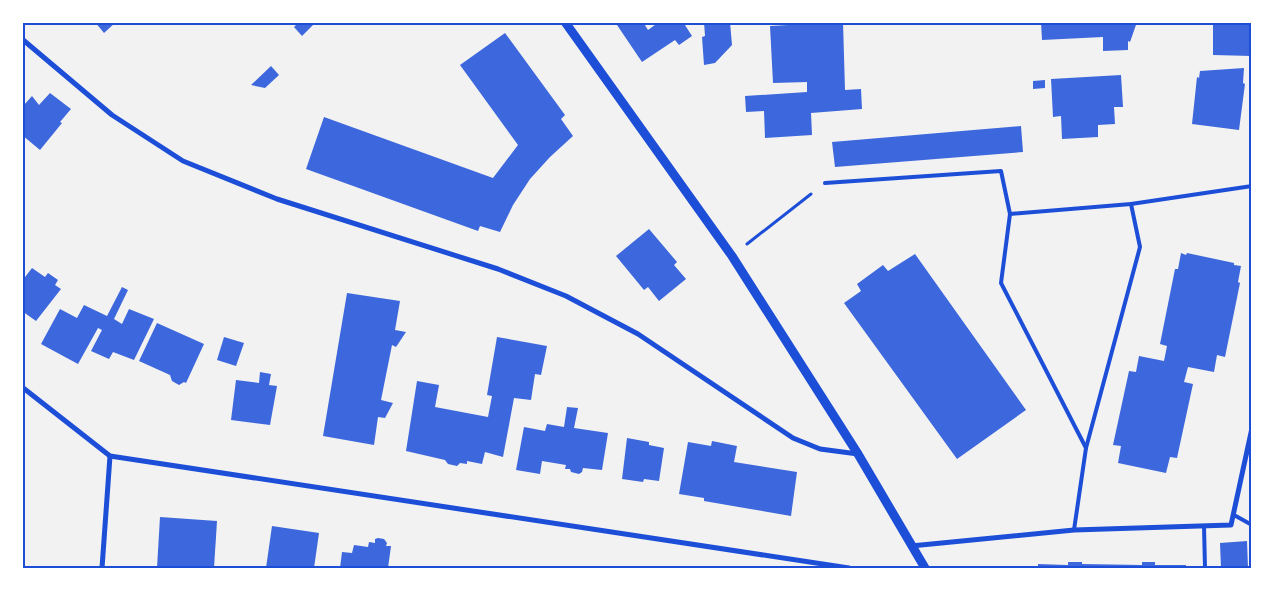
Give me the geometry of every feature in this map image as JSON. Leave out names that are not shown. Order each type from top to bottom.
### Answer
[{"type":"street","points":[[565,22],[732,256],[858,454],[924,568]]},
{"type":"street","points":[[22,39],[112,115],[184,161],[277,199],[498,269],[566,296],[638,334],[793,438],[820,449],[858,454]]},
{"type":"street","points":[[22,387],[110,456],[849,568]]},
{"type":"street","points":[[911,546],[1074,530],[1231,525],[1252,428]]},
{"type":"street","points":[[102,568],[110,456]]},
{"type":"lane","points":[[825,183],[1001,171],[1010,214],[1001,283],[1086,448]]},
{"type":"lane","points":[[1010,214],[1131,204],[1252,186]]},
{"type":"lane","points":[[1074,530],[1086,448],[1140,247],[1131,204]]},
{"type":"lane","points":[[1234,515],[1252,525]]},
{"type":"lane","points":[[1204,526],[1205,568]]},
{"type":"path","points":[[732,256],[825,183]]},
{"type":"building","points":[[95,22],[116,22],[104,33]]},
{"type":"building","points":[[299,22],[316,22],[302,36],[294,27]]},
{"type":"building","points":[[615,22],[643,22],[648,30],[659,22],[664,22],[665,24],[668,22],[683,22],[692,36],[679,45],[675,40],[642,62]]},
{"type":"building","points":[[704,22],[730,22],[732,45],[715,63],[704,65],[702,37],[705,36]]},
{"type":"building","points":[[843,22],[845,90],[861,89],[862,109],[811,113],[812,135],[765,138],[764,111],[746,112],[745,96],[807,92],[807,82],[773,83],[770,26]]},
{"type":"building","points":[[1041,22],[1137,22],[1130,42],[1128,41],[1128,50],[1103,51],[1103,37],[1042,40]]},
{"type":"building","points":[[1213,22],[1252,22],[1252,56],[1213,55]]},
{"type":"building","points":[[505,33],[565,115],[561,119],[573,136],[530,179],[513,205],[500,232],[480,226],[478,231],[306,169],[324,117],[493,178],[518,145],[460,65]]},
{"type":"building","points":[[271,66],[279,75],[265,88],[251,85]]},
{"type":"building","points":[[1244,68],[1243,83],[1245,84],[1239,130],[1192,124],[1197,77],[1199,78],[1200,71]]},
{"type":"building","points":[[1121,75],[1123,107],[1114,107],[1115,124],[1098,125],[1098,137],[1062,139],[1061,116],[1053,117],[1051,79]]},
{"type":"building","points":[[1045,80],[1045,88],[1033,89],[1033,81]]},
{"type":"building","points":[[50,93],[71,109],[40,150],[22,135],[22,104],[24,105],[32,96],[39,105]]},
{"type":"building","points":[[1021,126],[1023,152],[835,167],[832,142]]},
{"type":"building","points":[[649,229],[677,262],[674,265],[686,279],[659,301],[648,287],[644,290],[616,256]]},
{"type":"building","points":[[1181,253],[1241,266],[1238,282],[1240,283],[1225,357],[1217,355],[1214,372],[1188,367],[1184,382],[1193,384],[1177,458],[1170,457],[1166,473],[1118,463],[1121,446],[1113,445],[1129,371],[1136,372],[1139,356],[1164,361],[1167,346],[1160,344],[1175,269],[1178,269]]},
{"type":"building","points":[[915,254],[1026,410],[957,459],[844,303],[861,291],[857,284],[883,265],[888,271]]},
{"type":"building","points":[[32,268],[45,277],[48,273],[58,280],[55,285],[61,289],[36,321],[22,311],[22,281]]},
{"type":"building","points":[[122,287],[128,290],[114,319],[122,324],[129,309],[154,319],[134,360],[113,352],[109,359],[91,351],[102,330],[98,328],[78,364],[41,344],[60,309],[77,318],[84,305],[107,316]]},
{"type":"building","points":[[347,293],[400,301],[395,330],[406,332],[396,347],[392,345],[381,400],[393,403],[385,418],[378,417],[374,445],[323,436]]},
{"type":"building","points":[[157,323],[204,344],[186,383],[184,382],[179,385],[172,381],[170,375],[139,361]]},
{"type":"building","points":[[224,337],[244,343],[236,366],[217,360]]},
{"type":"building","points":[[497,337],[547,346],[541,375],[535,374],[531,400],[514,398],[503,457],[485,452],[482,464],[467,461],[467,464],[460,463],[457,466],[448,464],[445,460],[406,451],[417,381],[439,385],[435,407],[488,417],[492,396],[487,395]]},
{"type":"building","points":[[260,372],[271,374],[269,385],[277,386],[270,425],[231,420],[236,380],[259,383]]},
{"type":"building","points":[[567,407],[578,408],[574,428],[608,433],[602,470],[583,468],[579,474],[571,472],[570,469],[565,469],[566,465],[542,461],[540,474],[516,470],[524,427],[545,431],[547,424],[564,427]]},
{"type":"building","points":[[627,438],[649,442],[649,445],[664,448],[659,481],[644,479],[643,482],[622,479]]},
{"type":"building","points":[[712,441],[737,446],[734,462],[797,472],[791,516],[704,501],[704,498],[679,494],[688,442],[711,446]]},
{"type":"building","points":[[160,517],[217,521],[214,568],[157,568]]},
{"type":"building","points":[[272,526],[319,533],[314,568],[266,568]]},
{"type":"building","points":[[375,539],[384,539],[387,543],[386,546],[391,546],[388,568],[340,568],[342,552],[352,553],[354,545],[368,547],[369,542],[375,543]]},
{"type":"building","points":[[1247,541],[1248,568],[1221,568],[1220,543]]},
{"type":"building","points":[[1068,562],[1142,565],[1142,562],[1155,562],[1155,565],[1186,565],[1186,568],[1038,568],[1038,564],[1068,565]]}]
